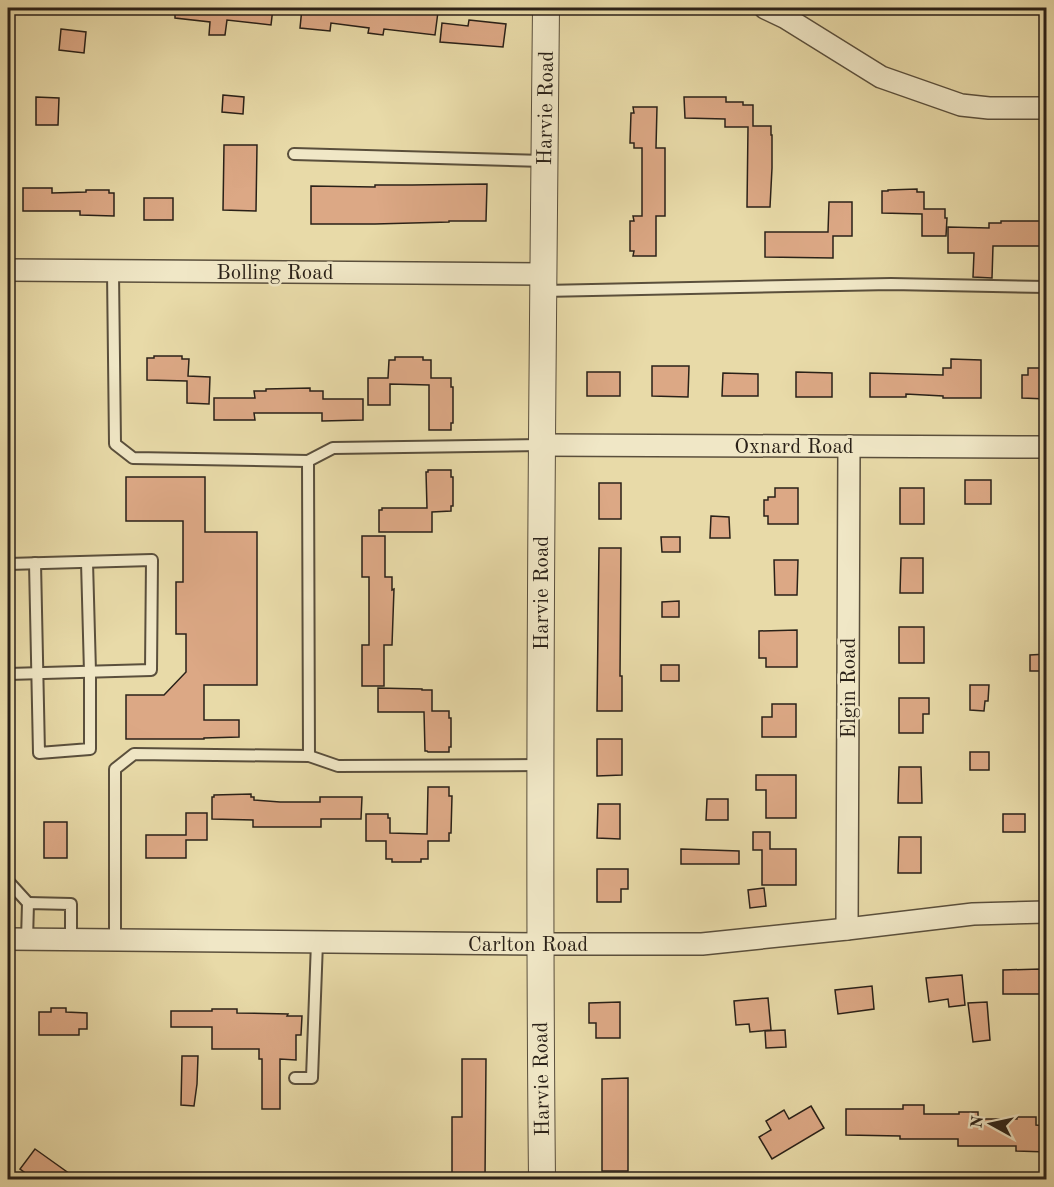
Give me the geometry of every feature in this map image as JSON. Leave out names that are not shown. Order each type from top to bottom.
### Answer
[{"type":"street","name":"Harvie Road","points":[[542,1179],[540,765],[546,8]]},
{"type":"street","points":[[765,8],[786,18],[882,77],[961,105],[989,108],[1047,108]]},
{"type":"street","name":"Bolling Road","points":[[8,270],[543,282]]},
{"type":"street","name":"Oxnard Road","points":[[542,445],[1047,447]]},
{"type":"street","name":"Elgin Road","points":[[847,929],[849,446]]},
{"type":"street","name":"Carlton Road","points":[[17,939],[702,944],[973,914],[1047,912]]},
{"type":"lane","points":[[294,154],[544,161]]},
{"type":"lane","points":[[112,272],[115,444],[133,458],[308,461],[333,448],[542,445]]},
{"type":"lane","points":[[543,282],[1047,287]]},
{"type":"lane","points":[[308,461],[309,756]]},
{"type":"lane","points":[[8,564],[152,560],[151,670],[8,674]]},
{"type":"lane","points":[[35,563],[39,753],[90,749],[87,562]]},
{"type":"lane","points":[[115,940],[115,769],[134,754],[309,756],[338,766],[540,765]]},
{"type":"lane","points":[[8,881],[28,903],[71,904],[71,940]]},
{"type":"lane","points":[[17,939],[28,903]]},
{"type":"lane","points":[[295,1078],[312,1078],[317,942]]},
{"type":"building","points":[[175,8],[273,8],[271,25],[227,20],[225,35],[209,35],[210,22],[175,18]]},
{"type":"building","points":[[302,8],[402,8],[438,12],[435,35],[384,29],[383,35],[368,33],[369,28],[331,23],[330,31],[300,28]]},
{"type":"building","points":[[469,20],[506,24],[503,47],[440,42],[442,23],[468,26]]},
{"type":"building","points":[[61,29],[86,32],[84,53],[59,50]]},
{"type":"building","points":[[223,95],[244,97],[243,114],[222,112]]},
{"type":"building","points":[[36,97],[59,98],[58,125],[36,125]]},
{"type":"building","points":[[684,97],[726,97],[726,102],[743,102],[743,105],[753,105],[753,126],[771,126],[770,207],[747,207],[748,127],[725,127],[725,119],[685,118]]},
{"type":"building","points":[[633,107],[657,107],[656,148],[665,148],[665,216],[656,216],[656,256],[633,256],[634,251],[630,251],[630,221],[634,221],[633,216],[642,216],[642,148],[634,148],[634,143],[630,143]]},
{"type":"building","points":[[224,145],[257,145],[256,211],[223,210]]},
{"type":"building","points":[[487,184],[486,221],[311,224],[311,186]]},
{"type":"building","points":[[23,188],[52,188],[52,193],[109,190],[109,193],[114,193],[114,216],[80,215],[80,211],[23,211]]},
{"type":"building","points":[[917,189],[917,192],[924,192],[924,209],[945,209],[946,236],[922,236],[922,214],[882,213],[882,191]]},
{"type":"building","points":[[144,198],[173,198],[173,220],[144,220]]},
{"type":"building","points":[[829,202],[852,202],[852,236],[833,236],[833,258],[765,257],[765,232],[828,232]]},
{"type":"building","points":[[1001,221],[1044,221],[1044,224],[1047,224],[1047,246],[993,246],[992,278],[973,277],[974,253],[948,253],[948,227],[989,228],[989,223],[1001,223]]},
{"type":"building","points":[[154,356],[182,356],[182,359],[189,359],[188,376],[210,377],[209,404],[187,403],[187,381],[147,380],[147,358],[154,358]]},
{"type":"building","points":[[395,357],[423,357],[423,360],[431,360],[431,378],[451,378],[453,423],[451,423],[451,430],[429,430],[429,385],[390,384],[390,405],[368,405],[368,378],[388,378],[389,360],[395,360]]},
{"type":"building","points":[[951,359],[981,360],[981,398],[943,398],[943,396],[906,394],[906,397],[870,397],[870,373],[943,375],[943,368],[951,368]]},
{"type":"building","points":[[652,366],[689,366],[688,397],[652,396]]},
{"type":"building","points":[[1028,368],[1047,368],[1047,399],[1022,398],[1022,375],[1028,375]]},
{"type":"building","points":[[587,372],[620,372],[620,396],[587,396]]},
{"type":"building","points":[[796,372],[832,373],[832,397],[796,397]]},
{"type":"building","points":[[723,373],[758,374],[758,396],[722,396]]},
{"type":"building","points":[[310,388],[310,391],[323,391],[323,399],[363,399],[363,420],[322,421],[322,413],[254,413],[255,420],[214,420],[214,398],[255,398],[254,391]]},
{"type":"building","points":[[428,470],[451,470],[453,506],[451,506],[451,511],[432,512],[432,532],[379,532],[379,510],[382,508],[427,508],[426,472]]},
{"type":"building","points":[[126,477],[205,477],[205,532],[257,532],[257,685],[204,685],[204,720],[239,720],[239,737],[126,739],[126,695],[164,695],[186,672],[186,634],[176,634],[176,582],[183,582],[183,521],[126,521]]},
{"type":"building","points":[[965,480],[991,480],[991,504],[965,504]]},
{"type":"building","points":[[599,483],[621,483],[621,519],[599,519]]},
{"type":"building","points":[[775,488],[798,488],[798,524],[768,524],[768,516],[764,516],[764,500],[768,500],[768,497],[775,497]]},
{"type":"building","points":[[900,488],[924,488],[924,524],[900,524]]},
{"type":"building","points":[[711,516],[729,517],[730,538],[710,538]]},
{"type":"building","points":[[362,536],[385,536],[385,577],[392,577],[392,590],[394,589],[392,645],[384,645],[384,686],[362,686],[362,645],[369,645],[369,577],[362,577]]},
{"type":"building","points":[[661,537],[680,537],[680,552],[662,552]]},
{"type":"building","points":[[599,548],[621,548],[622,711],[597,711]]},
{"type":"building","points":[[901,558],[923,558],[923,593],[900,593]]},
{"type":"building","points":[[774,560],[798,560],[797,595],[775,595]]},
{"type":"building","points":[[679,601],[679,617],[662,617],[662,602]]},
{"type":"building","points":[[899,627],[924,627],[924,663],[899,663]]},
{"type":"building","points":[[797,630],[797,667],[766,667],[766,658],[759,658],[759,631]]},
{"type":"building","points":[[1047,654],[1047,671],[1030,671],[1030,655]]},
{"type":"building","points":[[661,665],[679,665],[679,681],[661,681]]},
{"type":"building","points":[[970,685],[989,685],[988,701],[985,701],[984,711],[970,710]]},
{"type":"building","points":[[378,688],[432,690],[432,711],[449,711],[449,718],[451,718],[449,752],[425,751],[424,712],[378,712]]},
{"type":"building","points":[[899,698],[929,698],[929,714],[923,714],[923,733],[899,733]]},
{"type":"building","points":[[772,704],[796,704],[796,737],[762,737],[762,717],[772,717]]},
{"type":"building","points":[[597,739],[622,739],[622,775],[597,776]]},
{"type":"building","points":[[970,752],[989,752],[989,770],[970,770]]},
{"type":"building","points":[[899,767],[921,767],[922,803],[898,803]]},
{"type":"building","points":[[756,775],[796,775],[796,818],[766,818],[766,790],[756,790]]},
{"type":"building","points":[[428,787],[449,787],[449,796],[452,796],[449,841],[428,841],[428,859],[421,859],[421,862],[392,862],[392,859],[386,859],[386,841],[366,841],[366,814],[388,814],[390,833],[427,834]]},
{"type":"building","points":[[251,794],[254,800],[280,802],[320,802],[320,797],[362,797],[361,819],[321,819],[321,827],[253,827],[253,820],[212,819],[212,797],[214,795]]},
{"type":"building","points":[[707,799],[728,799],[728,820],[706,820]]},
{"type":"building","points":[[598,804],[620,804],[620,839],[597,838]]},
{"type":"building","points":[[186,813],[207,813],[207,840],[186,840],[186,858],[146,858],[146,835],[186,835]]},
{"type":"building","points":[[1003,814],[1025,814],[1025,832],[1003,832]]},
{"type":"building","points":[[44,822],[67,822],[67,858],[44,858]]},
{"type":"building","points":[[753,832],[770,832],[770,849],[796,849],[796,885],[762,885],[762,850],[753,850]]},
{"type":"building","points":[[899,837],[921,837],[921,873],[898,873]]},
{"type":"building","points":[[681,849],[739,851],[739,864],[681,864]]},
{"type":"building","points":[[597,869],[628,869],[628,889],[621,889],[621,902],[597,902]]},
{"type":"building","points":[[764,888],[766,906],[750,908],[748,890]]},
{"type":"building","points":[[1040,969],[1040,994],[1003,994],[1003,970]]},
{"type":"building","points":[[962,975],[965,1005],[949,1007],[948,999],[929,1002],[926,978]]},
{"type":"building","points":[[872,986],[874,1009],[838,1014],[835,990]]},
{"type":"building","points":[[768,998],[771,1030],[750,1032],[749,1024],[736,1025],[734,1001]]},
{"type":"building","points":[[620,1002],[620,1038],[596,1038],[596,1023],[589,1023],[589,1003]]},
{"type":"building","points":[[987,1002],[990,1040],[973,1042],[968,1003]]},
{"type":"building","points":[[51,1008],[66,1008],[66,1012],[87,1013],[87,1029],[79,1029],[79,1035],[39,1035],[39,1012],[51,1012]]},
{"type":"building","points":[[212,1009],[237,1009],[237,1013],[302,1016],[301,1035],[296,1035],[296,1060],[280,1059],[280,1109],[262,1109],[262,1059],[259,1059],[259,1049],[212,1049],[212,1027],[171,1027],[171,1011],[212,1011]]},
{"type":"building","points":[[785,1030],[786,1047],[766,1048],[765,1031]]},
{"type":"building","points":[[182,1056],[198,1056],[194,1106],[181,1105]]},
{"type":"building","points":[[462,1059],[486,1059],[485,1179],[452,1179],[452,1117],[462,1117]]},
{"type":"building","points":[[628,1078],[628,1171],[602,1171],[602,1079]]},
{"type":"building","points":[[903,1105],[924,1105],[924,1114],[978,1112],[978,1119],[1036,1117],[1036,1125],[1047,1126],[1047,1152],[1016,1151],[1016,1146],[958,1146],[958,1139],[900,1139],[900,1136],[846,1135],[846,1109],[903,1109]]},
{"type":"building","points":[[811,1106],[824,1128],[772,1159],[759,1137],[771,1130],[766,1121],[784,1110],[789,1119]]},
{"type":"building","points":[[35,1149],[77,1179],[34,1179],[20,1169]]}]
